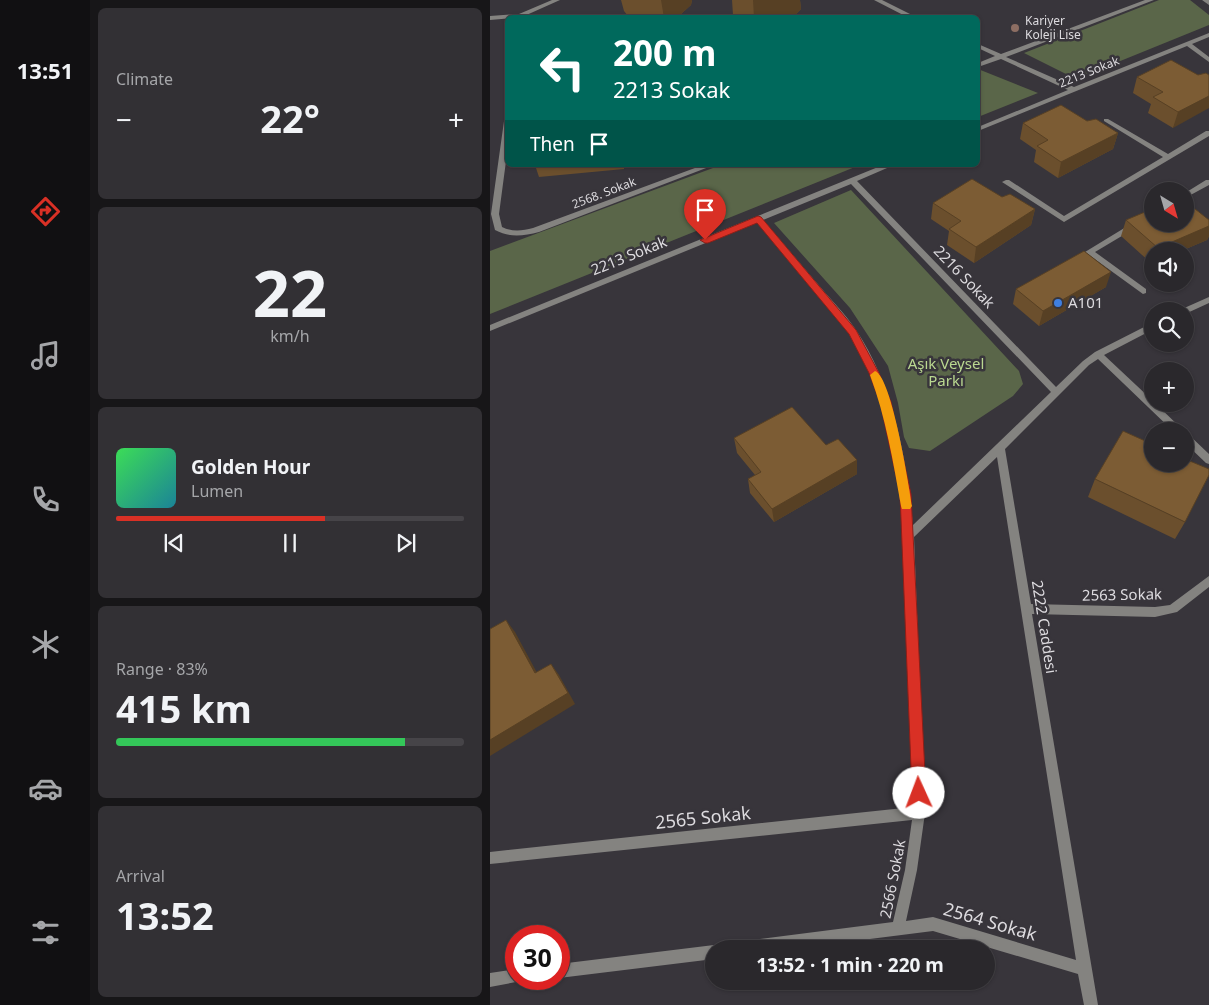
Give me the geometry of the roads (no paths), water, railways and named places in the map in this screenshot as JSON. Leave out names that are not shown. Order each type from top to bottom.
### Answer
[{"type":"street","points":[[523,15],[557,0]]},
{"type":"street","points":[[877,0],[910,15]]},
{"type":"street","points":[[980,64],[1151,0]]},
{"type":"street","points":[[1205,0],[1209,3]]},
{"type":"street","points":[[490,18],[505,17]]},
{"type":"street","name":"2213 Sokak","points":[[980,128],[1209,35]]},
{"type":"street","points":[[1188,44],[1209,60]]},
{"type":"street","points":[[980,47],[1074,90]]},
{"type":"street","points":[[1106,120],[1167,157]]},
{"type":"street","points":[[1006,182],[1064,219],[1209,132]]},
{"type":"street","name":"2568. Sokak","points":[[505,137],[495,214],[498,228],[504,232],[524,233],[536,230],[705,167]]},
{"type":"street","name":"2213 Sokak","points":[[490,328],[885,167]]},
{"type":"street","name":"2216 Sokak","points":[[852,180],[1056,392]]},
{"type":"street","points":[[1194,191],[1209,182]]},
{"type":"street","name":"2566 Sokak","points":[[758,219],[848,326],[874,373],[885,402],[900,463],[906,494],[909,535],[919,813],[912,870],[898,928]]},
{"type":"street","points":[[1143,291],[1089,252],[1144,220]]},
{"type":"street","points":[[1194,307],[1209,300]]},
{"type":"street","points":[[909,535],[1056,392],[1098,354],[1144,330]]},
{"type":"street","points":[[1098,354],[1170,422]]},
{"type":"street","points":[[1194,446],[1209,460]]},
{"type":"street","name":"2222 Caddesi","points":[[1000,448],[1091,1005]]},
{"type":"street","name":"2563 Sokak","points":[[1026,609],[1155,612],[1173,608],[1209,581]]},
{"type":"street","name":"2565 Sokak","points":[[490,858],[919,813]]},
{"type":"street","name":"2564 Sokak","points":[[805,940],[933,924],[1084,969]]},
{"type":"street","points":[[570,970],[705,953]]},
{"type":"street","points":[[490,980],[505,978]]},
{"type":"place","name":"Kariyer Koleji Lise","points":[[1015,28]]},
{"type":"place","name":"A101","points":[[1058,303]]},
{"type":"park label","name":"Aşık Veysel Parkı","points":[[946,372]]}]
